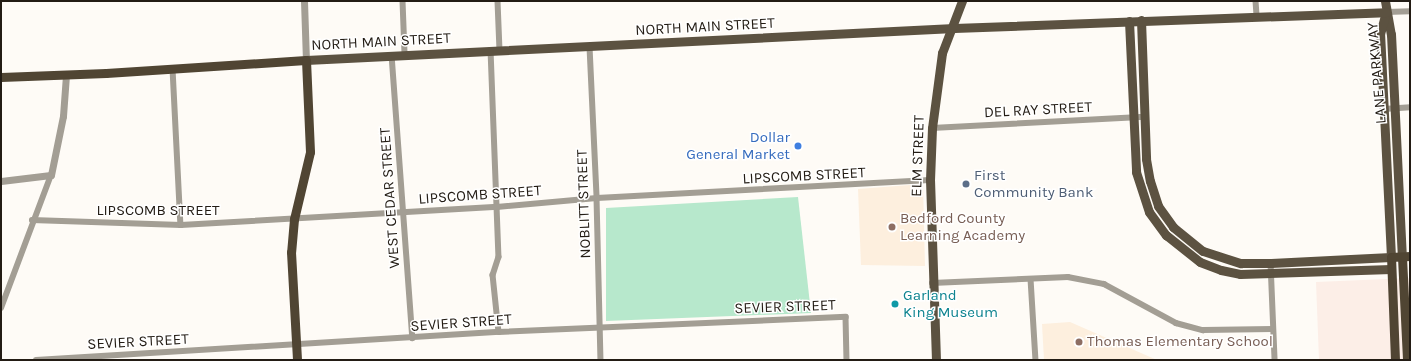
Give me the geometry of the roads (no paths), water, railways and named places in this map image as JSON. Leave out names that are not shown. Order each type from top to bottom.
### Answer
[{"type":"highway","name":"NORTH MAIN STREET","points":[[1,77],[66,75],[306,60]]},
{"type":"highway","points":[[297,360],[291,252],[294,219],[310,152],[306,60]]},
{"type":"highway","points":[[1391,257],[1406,257]]},
{"type":"highway","name":"LANE PARKWAY","points":[[1391,257],[1395,360]]},
{"type":"highway","name":"LANE PARKWAY","points":[[1406,257],[1407,360]]},
{"type":"highway","points":[[1391,269],[1406,268]]},
{"type":"main road","name":"ELM STREET","points":[[936,360],[932,283],[930,180],[932,128],[942,54],[954,28],[962,1]]},
{"type":"main road","points":[[1385,1],[1386,12]]},
{"type":"main road","name":"NORTH MAIN STREET","points":[[306,60],[954,28],[1257,15],[1386,12]]},
{"type":"main road","name":"LANE PARKWAY","points":[[1386,12],[1391,34],[1399,187],[1406,257]]},
{"type":"main road","name":"LANE PARKWAY","points":[[1386,12],[1380,34],[1391,257]]},
{"type":"main road","points":[[1141,20],[1145,117],[1150,181],[1158,206],[1173,227],[1203,251],[1226,260],[1271,263],[1391,257]]},
{"type":"main road","points":[[1129,21],[1136,172],[1139,188],[1149,212],[1166,235],[1180,249],[1211,267],[1240,274],[1271,275],[1391,269]]},
{"type":"street","points":[[304,1],[306,60]]},
{"type":"street","points":[[403,1],[405,54]]},
{"type":"street","points":[[498,1],[496,50],[498,258],[493,275],[499,332]]},
{"type":"street","points":[[1256,1],[1257,15]]},
{"type":"street","name":"NORTH MAIN STREET","points":[[1386,12],[1410,11]]},
{"type":"street","name":"NOBLITT STREET","points":[[590,47],[597,198],[601,360]]},
{"type":"street","name":"WEST CEDAR STREET","points":[[392,55],[402,212],[413,338]]},
{"type":"street","points":[[173,69],[181,225]]},
{"type":"street","points":[[1,308],[32,220],[51,175],[63,116],[66,75]]},
{"type":"street","points":[[1384,109],[1410,107]]},
{"type":"street","name":"DEL RAY STREET","points":[[932,128],[1145,117]]},
{"type":"street","points":[[1,181],[51,175]]},
{"type":"street","name":"LIPSCOMB STREET","points":[[32,220],[181,225],[497,207],[597,198],[930,180]]},
{"type":"street","points":[[1388,187],[1399,187]]},
{"type":"street","points":[[1271,263],[1275,360]]},
{"type":"street","points":[[932,283],[1068,276],[1104,284],[1176,324],[1203,330],[1273,329]]},
{"type":"street","points":[[1032,279],[1036,360]]},
{"type":"street","name":"SEVIER STREET","points":[[36,360],[499,332],[846,317],[847,360]]},
{"type":"place","name":"Dollar General Market","points":[[798,146]]},
{"type":"place","name":"First Community Bank","points":[[966,184]]},
{"type":"place","name":"Bedford County Learning Academy","points":[[892,227]]},
{"type":"place","name":"Garland King Museum","points":[[895,304]]},
{"type":"place","name":"Thomas Elementary School","points":[[1079,342]]}]
